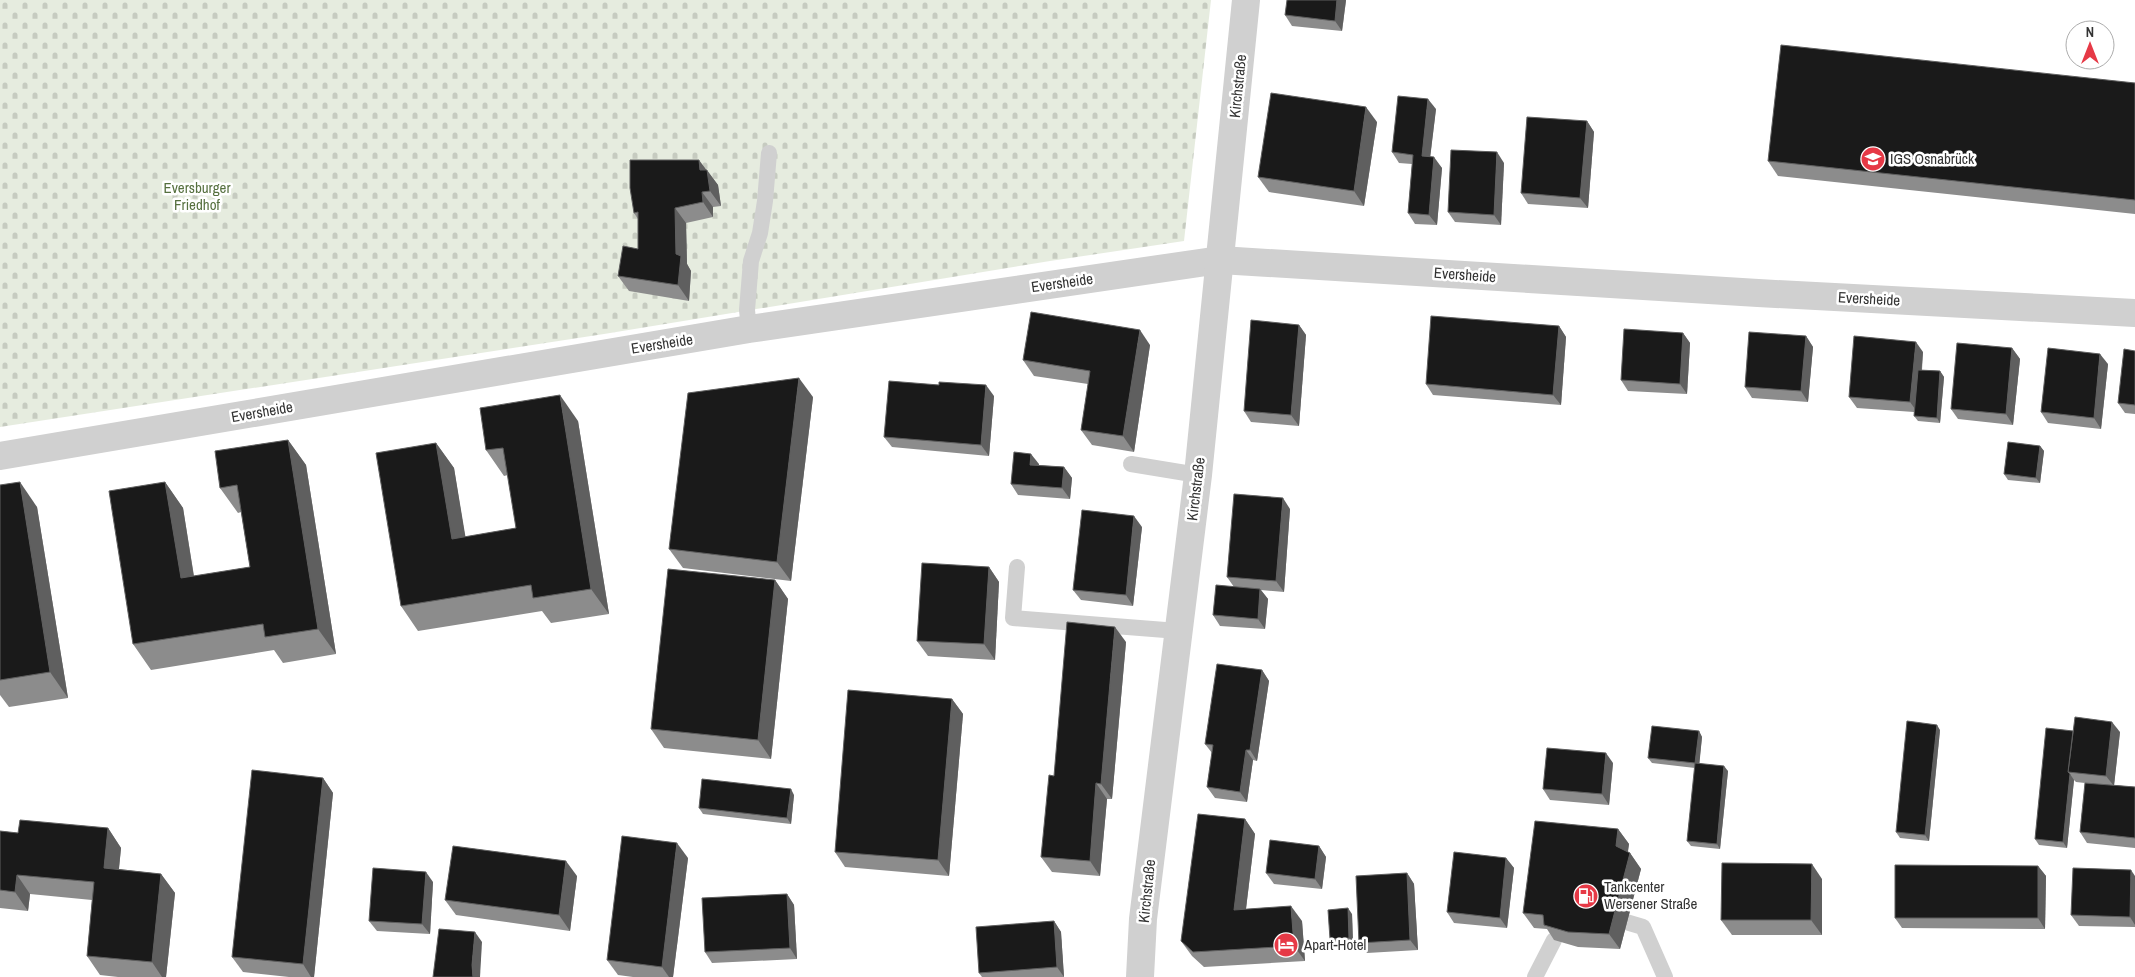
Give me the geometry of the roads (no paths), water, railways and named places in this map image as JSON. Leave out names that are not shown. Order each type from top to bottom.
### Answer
[{"type":"street","name":"Kirchstraße","points":[[1140,977],[1143,919],[1198,475],[1246,0]]},
{"type":"street","name":"Eversheide","points":[[0,456],[749,329],[1220,260],[1758,293],[2135,313]]},
{"type":"lane","points":[[749,329],[747,310],[751,261],[760,233],[765,202],[768,153]]},
{"type":"lane","points":[[1131,464],[1198,475]]},
{"type":"lane","points":[[1017,567],[1013,618],[1178,631]]},
{"type":"lane","points":[[1626,922],[1643,927],[1665,977]]},
{"type":"lane","points":[[1535,977],[1554,940]]},
{"type":"place","name":"IGS Osnabrück","points":[[1873,159]]},
{"type":"place","name":"Tankcenter Wersener Straße","points":[[1586,896]]},
{"type":"place","name":"Apart-Hotel","points":[[1286,945]]},
{"type":"park label","name":"Eversburger Friedhof","points":[[197,196]]}]
